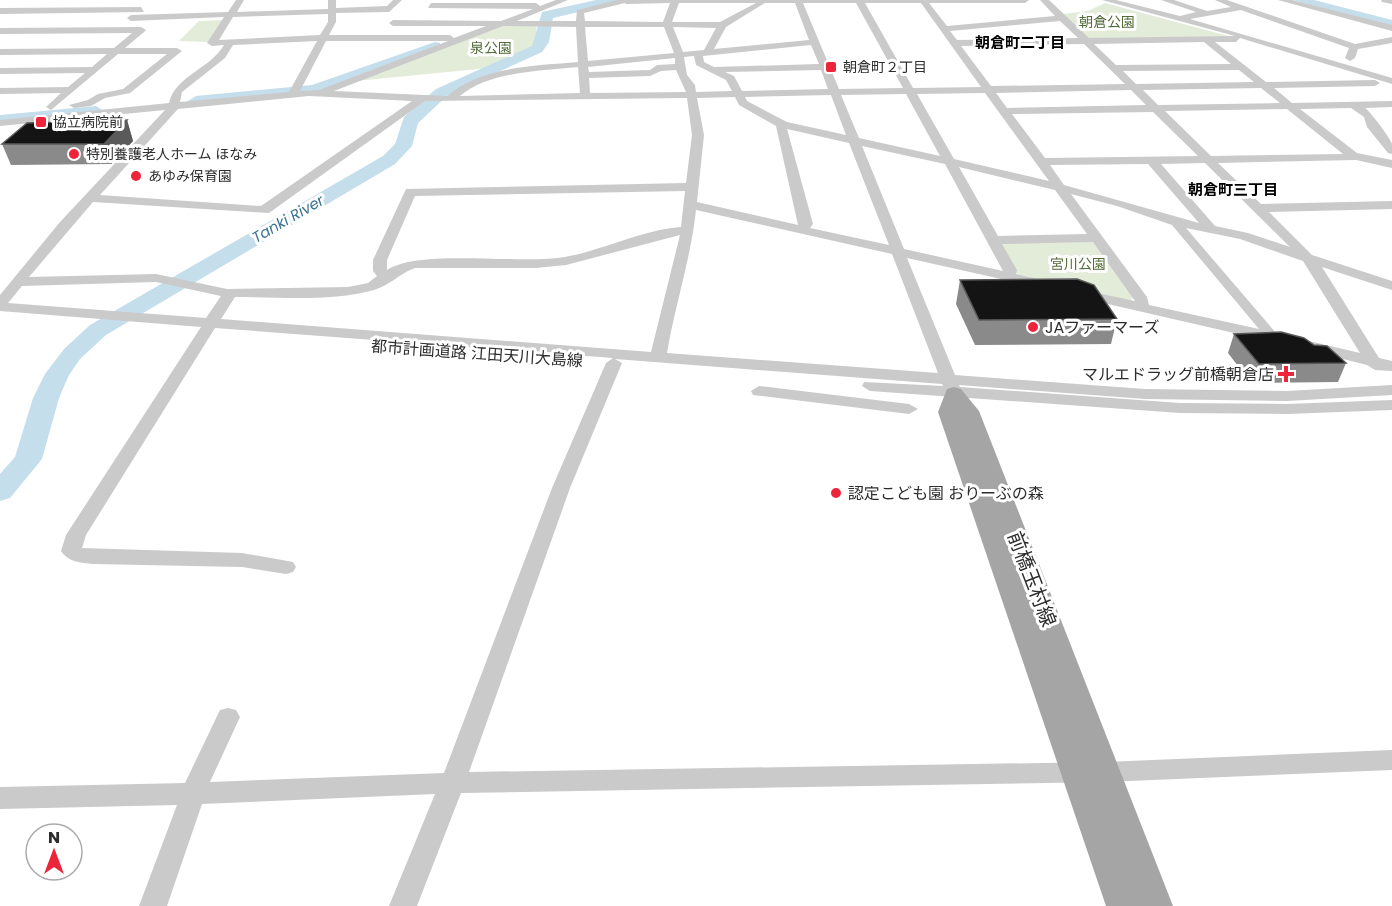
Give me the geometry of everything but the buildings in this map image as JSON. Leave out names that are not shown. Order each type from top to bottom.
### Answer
[{"type":"main road","name":"前橋玉村線","points":[[952,386],[968,411],[1156,906]]},
{"type":"main road","name":"前橋玉村線","points":[[952,386],[949,412],[1123,906]]},
{"type":"street","points":[[42,11],[61,0]]},
{"type":"street","points":[[88,10],[105,0]]},
{"type":"street","points":[[240,0],[212,43],[324,38],[460,39]]},
{"type":"street","points":[[131,18],[231,14],[332,4],[389,9],[398,0]]},
{"type":"street","points":[[320,93],[564,0]]},
{"type":"street","points":[[924,0],[1142,300],[1142,307]]},
{"type":"street","points":[[607,7],[613,9],[765,1],[1024,0]]},
{"type":"street","points":[[1044,0],[1311,261],[1371,361],[1392,383]]},
{"type":"street","points":[[1106,0],[1392,81]]},
{"type":"street","points":[[1165,0],[1208,13]]},
{"type":"street","points":[[1219,0],[1354,48],[1392,40]]},
{"type":"street","points":[[1282,0],[1392,28]]},
{"type":"street","points":[[1385,0],[1392,1]]},
{"type":"street","points":[[585,97],[580,12],[626,1],[674,4]]},
{"type":"street","points":[[393,23],[722,25],[765,1]]},
{"type":"street","points":[[798,1],[952,386]]},
{"type":"street","points":[[860,1],[994,240],[1010,270],[1008,276]]},
{"type":"street","points":[[1328,1],[1392,20]]},
{"type":"street","points":[[381,38],[400,14],[424,13],[433,3],[497,3],[547,7]]},
{"type":"street","points":[[294,90],[333,18],[332,4]]},
{"type":"street","points":[[658,357],[692,205],[698,135],[693,95],[668,25],[674,4]]},
{"type":"street","points":[[0,11],[144,7],[116,30]]},
{"type":"street","points":[[196,16],[202,7]]},
{"type":"street","points":[[1176,18],[1241,7]]},
{"type":"street","points":[[944,29],[1063,18]]},
{"type":"street","points":[[722,25],[714,42],[704,50],[698,62],[730,78],[743,103],[783,125],[1122,203],[1179,223],[1243,236],[1311,261],[1392,286]]},
{"type":"street","points":[[0,31],[141,30],[51,107]]},
{"type":"street","points":[[956,43],[1238,38]]},
{"type":"street","points":[[1207,40],[1355,157]]},
{"type":"street","points":[[584,75],[650,74],[679,57],[704,50],[815,42]]},
{"type":"street","points":[[0,305],[61,230],[92,198],[175,102],[177,91],[225,53],[229,44]]},
{"type":"street","points":[[1347,67],[1354,48]]},
{"type":"street","points":[[0,52],[177,51],[126,91],[102,96],[91,103],[0,112]]},
{"type":"street","points":[[522,63],[679,57]]},
{"type":"street","points":[[92,198],[264,210],[435,99],[506,71],[540,68],[583,60]]},
{"type":"street","points":[[1113,68],[1240,67]]},
{"type":"street","points":[[1347,67],[1352,75],[1392,89]]},
{"type":"street","points":[[1365,73],[1392,67]]},
{"type":"street","points":[[537,83],[540,68]]},
{"type":"street","points":[[715,70],[824,68]]},
{"type":"street","points":[[0,70],[95,70]]},
{"type":"street","points":[[0,123],[294,90],[435,99],[1374,83]]},
{"type":"street","points":[[0,91],[70,90]]},
{"type":"street","points":[[1006,111],[1392,104]]},
{"type":"street","points":[[1354,105],[1369,115],[1391,161]]},
{"type":"street","points":[[783,125],[781,127],[806,224],[802,230]]},
{"type":"street","points":[[1379,135],[1392,136]]},
{"type":"street","points":[[1041,162],[1355,157],[1391,161]]},
{"type":"street","points":[[1151,160],[1208,225],[1208,229]]},
{"type":"street","points":[[386,276],[380,271],[380,260],[410,192],[694,187]]},
{"type":"street","points":[[692,205],[1392,366]]},
{"type":"street","points":[[1258,208],[1392,205]]},
{"type":"street","points":[[1179,223],[1178,227],[1268,330],[1269,336]]},
{"type":"street","points":[[19,282],[140,278],[180,281],[230,293],[354,291],[373,286],[398,269],[414,264],[536,264],[576,260],[671,232],[687,231]]},
{"type":"street","points":[[994,240],[1096,238]]},
{"type":"street","points":[[230,293],[76,536],[71,551],[80,556],[93,557],[242,560],[286,567]]},
{"type":"street","name":"都市計画道路 江田天川大島線","points":[[0,305],[117,320],[815,381],[952,386]]},
{"type":"street","name":"都市計画道路 江田天川大島線","points":[[0,319],[99,325],[136,315],[207,327],[658,357],[952,386]]},
{"type":"street","points":[[403,906],[452,783],[561,488],[614,363]]},
{"type":"street","points":[[813,398],[815,381]]},
{"type":"street","points":[[952,386],[1222,396],[1353,394],[1392,390]]},
{"type":"street","points":[[952,386],[1180,408],[1287,409],[1392,405]]},
{"type":"street","points":[[759,392],[909,409]]},
{"type":"street","points":[[153,906],[204,764],[228,717]]},
{"type":"street","points":[[0,798],[193,795],[452,783],[1106,772],[1392,760]]},
{"type":"green space","name":"朝倉公園","points":[[1105,3],[1232,37],[1088,39],[1062,14],[1088,11]]},
{"type":"green space","points":[[224,20],[208,42],[179,41],[199,21]]},
{"type":"green space","name":"泉公園","points":[[502,25],[537,25],[534,46],[489,68],[355,81]]},
{"type":"green space","name":"宮川公園","points":[[1094,242],[1134,298],[1128,301],[1016,273],[1001,243]]},
{"type":"waterway","name":"Tanki River","points":[[0,492],[28,459],[46,398],[57,374],[72,354],[98,330],[389,160],[403,146],[410,121],[442,92],[537,49],[542,42],[547,15],[613,0]]},
{"type":"waterway","points":[[1299,0],[1392,24]]},
{"type":"waterway","points":[[196,101],[314,89],[435,46]]},
{"type":"waterway","points":[[0,120],[96,111]]},
{"type":"place","name":"朝倉町２丁目","points":[[831,67]]},
{"type":"place","name":"協立病院前","points":[[41,122]]},
{"type":"place","name":"特別養護老人ホーム ほなみ","points":[[74,154]]},
{"type":"place","name":"あゆみ保育園","points":[[136,176]]},
{"type":"place","name":"JAファーマーズ","points":[[1033,327]]},
{"type":"place","name":"マルエドラッグ前橋朝倉店","points":[[1286,374]]},
{"type":"place","name":"認定こども園 おりーぶの森","points":[[836,493]]},
{"type":"district","name":"朝倉町二丁目","points":[[1020,43]]},
{"type":"district","name":"朝倉町三丁目","points":[[1233,190]]}]
